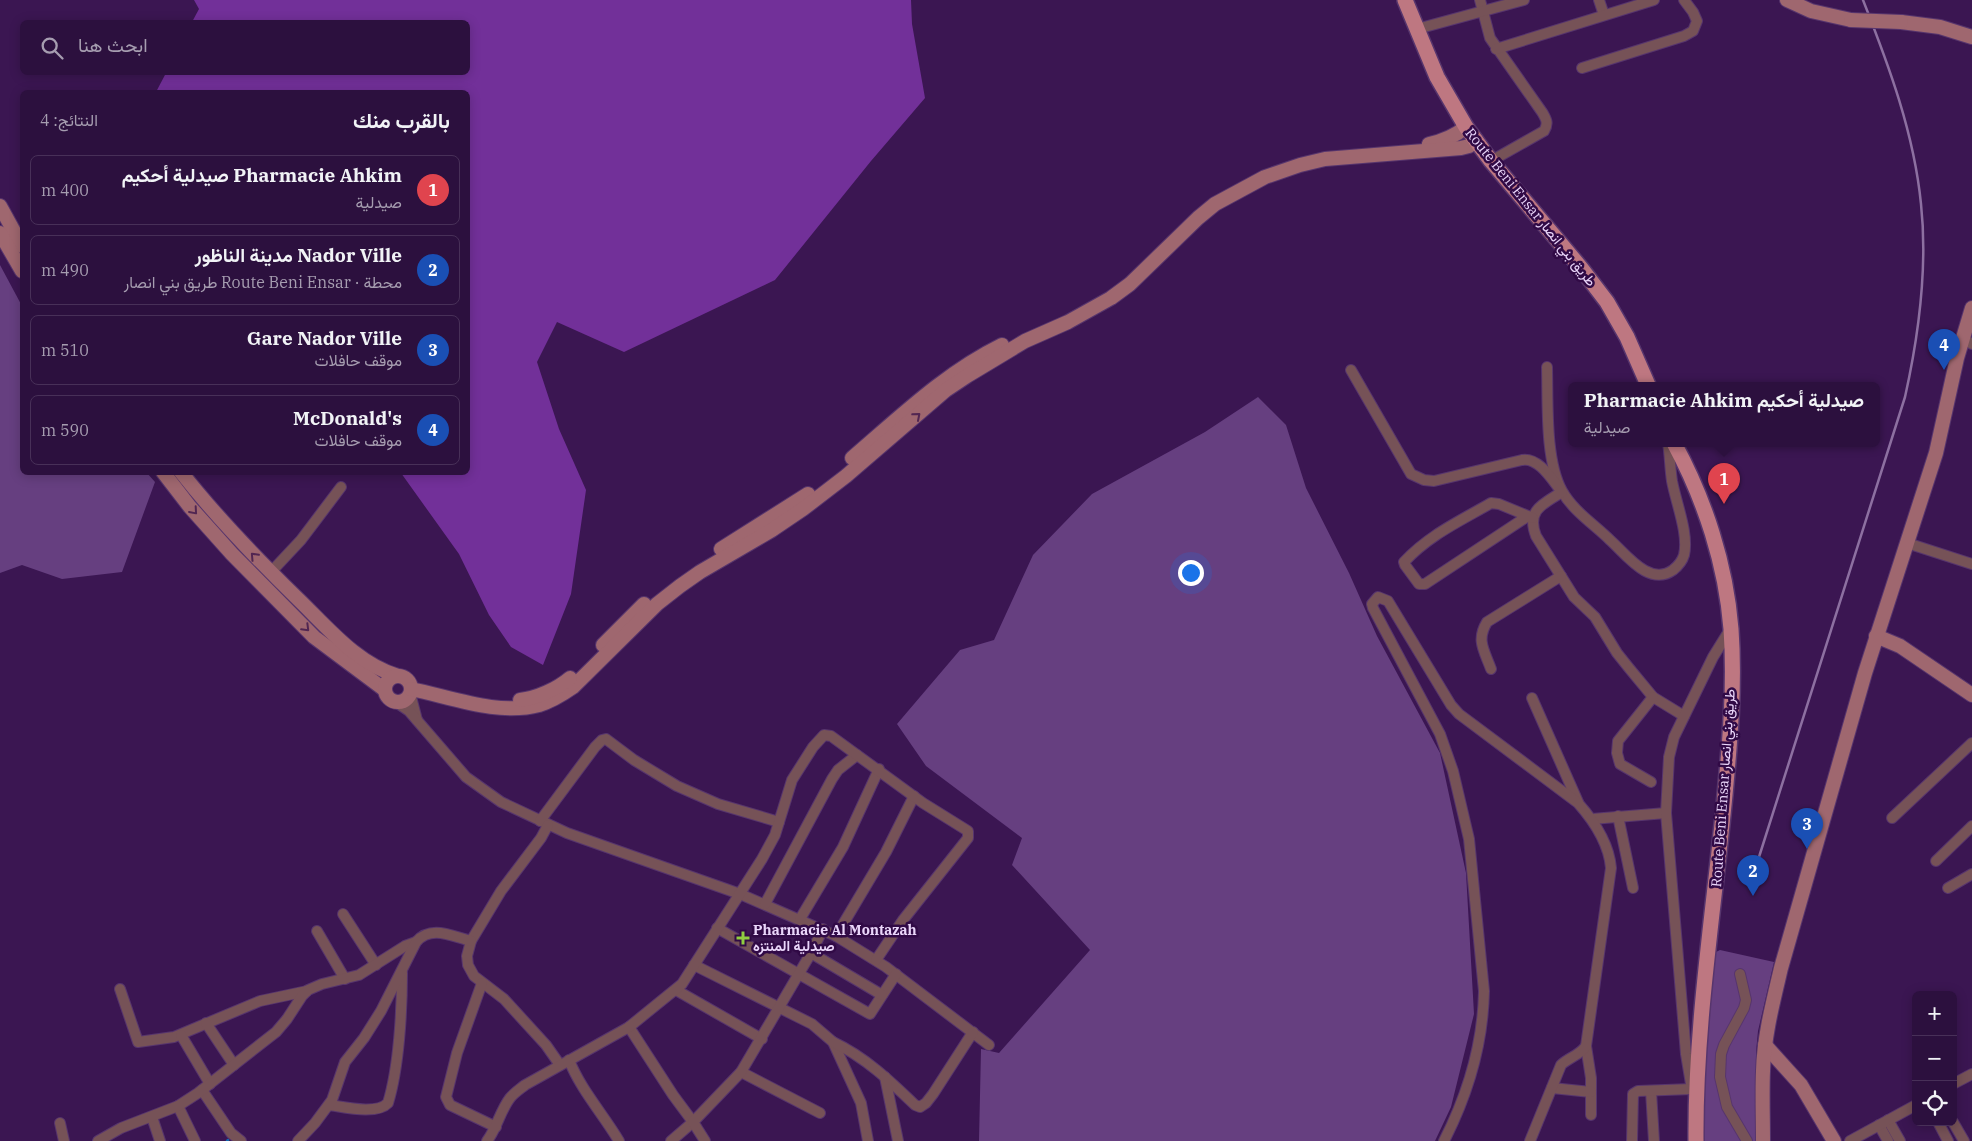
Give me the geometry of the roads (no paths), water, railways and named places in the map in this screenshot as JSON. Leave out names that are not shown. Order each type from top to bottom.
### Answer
[{"type":"main road","name":"Route Beni Ensar طريق بني انصار","points":[[1405,0],[1437,77],[1466,127],[1491,161],[1569,253],[1607,302],[1627,336],[1647,382]]},
{"type":"main road","name":"Route Beni Ensar طريق بني انصار","points":[[1676,447],[1697,488],[1709,522],[1731,628],[1729,751],[1698,1055],[1696,1141]]},
{"type":"street","points":[[1480,0],[1490,38],[1542,112],[1547,126],[1544,131],[1491,161]]},
{"type":"street","points":[[1417,29],[1524,0]]},
{"type":"street","points":[[1599,0],[1604,16]]},
{"type":"street","points":[[1496,49],[1654,0]]},
{"type":"street","points":[[1582,68],[1684,36],[1693,31],[1697,21],[1684,0]]},
{"type":"street","points":[[1787,0],[1811,11],[1851,20],[1940,26],[1972,36]]},
{"type":"street","points":[[1443,146],[1466,127]]},
{"type":"street","points":[[184,475],[238,539],[270,572],[362,659],[407,684],[463,701],[506,707],[540,705],[559,697],[573,687],[657,604],[680,586],[803,509],[846,476],[946,390],[1025,341],[1068,322],[1111,298],[1130,284],[1215,204],[1265,178],[1300,165],[1325,159],[1443,146],[1460,148],[1469,146],[1476,140]]},
{"type":"street","points":[[0,206],[20,242]]},
{"type":"street","points":[[0,233],[20,268]]},
{"type":"street","points":[[1763,1141],[1763,1071],[1771,1007],[1876,636],[1936,453],[1957,358],[1967,342],[1972,308]]},
{"type":"street","points":[[1547,367],[1548,419],[1553,464],[1562,492]]},
{"type":"street","points":[[1351,370],[1411,474],[1424,480],[1434,481],[1529,459],[1537,463],[1579,511],[1634,563],[1646,572],[1656,575],[1668,573],[1677,567],[1683,559],[1686,542],[1672,481],[1668,447]]},
{"type":"street","points":[[165,475],[190,507],[226,547],[314,637],[385,690],[389,698],[418,721],[450,760],[476,785],[501,802],[544,823],[740,894],[836,936],[896,974],[989,1045]]},
{"type":"street","points":[[270,572],[301,540],[342,487]]},
{"type":"street","points":[[1530,517],[1499,504],[1491,503],[1438,532],[1404,562],[1405,565],[1419,584],[1425,584],[1530,517],[1539,507],[1562,492]]},
{"type":"street","points":[[1530,517],[1536,536],[1574,597],[1595,617],[1617,653],[1653,697],[1684,716]]},
{"type":"street","points":[[1907,544],[1972,564]]},
{"type":"street","points":[[1491,669],[1480,638],[1481,631],[1487,622],[1561,576]]},
{"type":"street","points":[[1444,1141],[1458,1113],[1472,1074],[1484,1010],[1484,991],[1469,839],[1453,771],[1440,734],[1373,608],[1372,604],[1378,597],[1388,601],[1443,693],[1459,714],[1578,803],[1592,819],[1607,848],[1611,868],[1586,1046],[1592,1115]]},
{"type":"street","points":[[1696,1118],[1686,1054],[1666,813],[1669,757],[1674,737],[1684,716],[1713,657],[1731,628]]},
{"type":"street","points":[[1876,636],[1900,646],[1972,695]]},
{"type":"street","points":[[385,690],[387,682],[407,684]]},
{"type":"street","points":[[396,702],[405,700],[407,684]]},
{"type":"street","points":[[407,684],[418,721]]},
{"type":"street","points":[[1651,782],[1620,764],[1617,753],[1618,741],[1653,697]]},
{"type":"street","points":[[1532,698],[1578,803]]},
{"type":"street","points":[[486,1141],[496,1127],[509,1098],[515,1092],[629,1027],[676,990],[770,846],[792,780],[801,764],[822,736],[830,736],[879,769],[914,796],[966,829],[969,835],[903,920],[876,960]]},
{"type":"street","points":[[560,1065],[546,1045],[504,999],[474,976],[467,962],[468,947],[501,891],[541,838],[544,823],[595,747],[602,740],[606,739],[634,760],[677,786],[718,804],[779,822]]},
{"type":"street","points":[[1892,818],[1972,743]]},
{"type":"street","points":[[765,904],[832,779],[838,770],[857,755]]},
{"type":"street","points":[[800,919],[842,847],[879,769]]},
{"type":"street","points":[[836,936],[886,852],[914,796]]},
{"type":"street","points":[[1592,819],[1666,813]]},
{"type":"street","points":[[1618,816],[1632,888]]},
{"type":"street","points":[[1936,861],[1972,826]]},
{"type":"street","points":[[1948,888],[1972,874]]},
{"type":"street","points":[[343,914],[376,965]]},
{"type":"street","points":[[717,928],[870,1014],[896,974]]},
{"type":"street","points":[[671,1141],[693,1122],[741,1072],[811,953],[822,929]]},
{"type":"street","points":[[318,931],[345,979]]},
{"type":"street","points":[[298,1141],[329,1105],[336,1092],[345,1062],[381,1011],[416,942],[422,935],[429,933],[442,934],[471,940]]},
{"type":"street","points":[[120,990],[138,1042],[163,1040],[181,1035],[260,1001],[308,990],[322,984],[359,975],[405,946],[416,942]]},
{"type":"street","points":[[811,953],[882,995]]},
{"type":"street","points":[[694,965],[818,1027],[834,1042],[858,1056],[886,1077],[915,1105],[923,1106],[933,1094],[972,1032]]},
{"type":"street","points":[[329,1105],[377,1109],[388,1103],[395,1065],[402,1005],[402,972]]},
{"type":"street","points":[[1740,974],[1746,1000],[1744,1008],[1724,1045],[1721,1054],[1720,1077],[1727,1107],[1746,1141]]},
{"type":"street","points":[[482,983],[457,1052],[446,1097],[450,1105],[496,1127]]},
{"type":"street","points":[[98,1141],[121,1128],[178,1106],[206,1087],[276,1032],[308,990]]},
{"type":"street","points":[[676,990],[762,1039]]},
{"type":"street","points":[[206,1023],[234,1065]]},
{"type":"street","points":[[629,1027],[672,1095],[705,1141]]},
{"type":"street","points":[[181,1035],[228,1137],[241,1141]]},
{"type":"street","points":[[834,1042],[861,1103],[868,1141]]},
{"type":"street","points":[[1765,1045],[1801,1085],[1834,1141]]},
{"type":"street","points":[[1530,1141],[1561,1065],[1566,1060],[1578,1055],[1586,1046]]},
{"type":"street","points":[[570,1060],[581,1083],[619,1141]]},
{"type":"street","points":[[741,1072],[820,1113]]},
{"type":"street","points":[[1957,1082],[1972,1075]]},
{"type":"street","points":[[886,1077],[898,1141]]},
{"type":"street","points":[[1552,1088],[1591,1092]]},
{"type":"street","points":[[1632,1141],[1633,1094],[1638,1092],[1692,1089]]},
{"type":"street","points":[[1651,1091],[1654,1141]]},
{"type":"street","points":[[178,1106],[195,1141]]},
{"type":"street","points":[[1850,1141],[1912,1107]]},
{"type":"street","points":[[152,1117],[160,1141]]},
{"type":"street","points":[[60,1123],[64,1141]]},
{"type":"street","points":[[1884,1123],[1888,1141]]},
{"type":"street","points":[[1884,1123],[1900,1141]]},
{"type":"street","points":[[1940,1126],[1948,1141]]},
{"type":"street","points":[[1955,1126],[1961,1140],[1972,1133]]},
{"type":"railway","points":[[1759,857],[1905,397],[1921,301],[1923,228],[1913,151],[1899,100],[1863,0]]},
{"type":"place","name":"McDonald's","points":[[1944,370]]},
{"type":"place","name":"Pharmacie Ahkim صيدلية أحكيم","points":[[1724,504]]},
{"type":"place","name":"Gare Nador Ville","points":[[1807,849]]},
{"type":"place","name":"Nador Ville مدينة الناظور","points":[[1753,896]]},
{"type":"place","name":"Pharmacie Al Montazah صيدلية المنتزه","points":[[743,938]]}]
